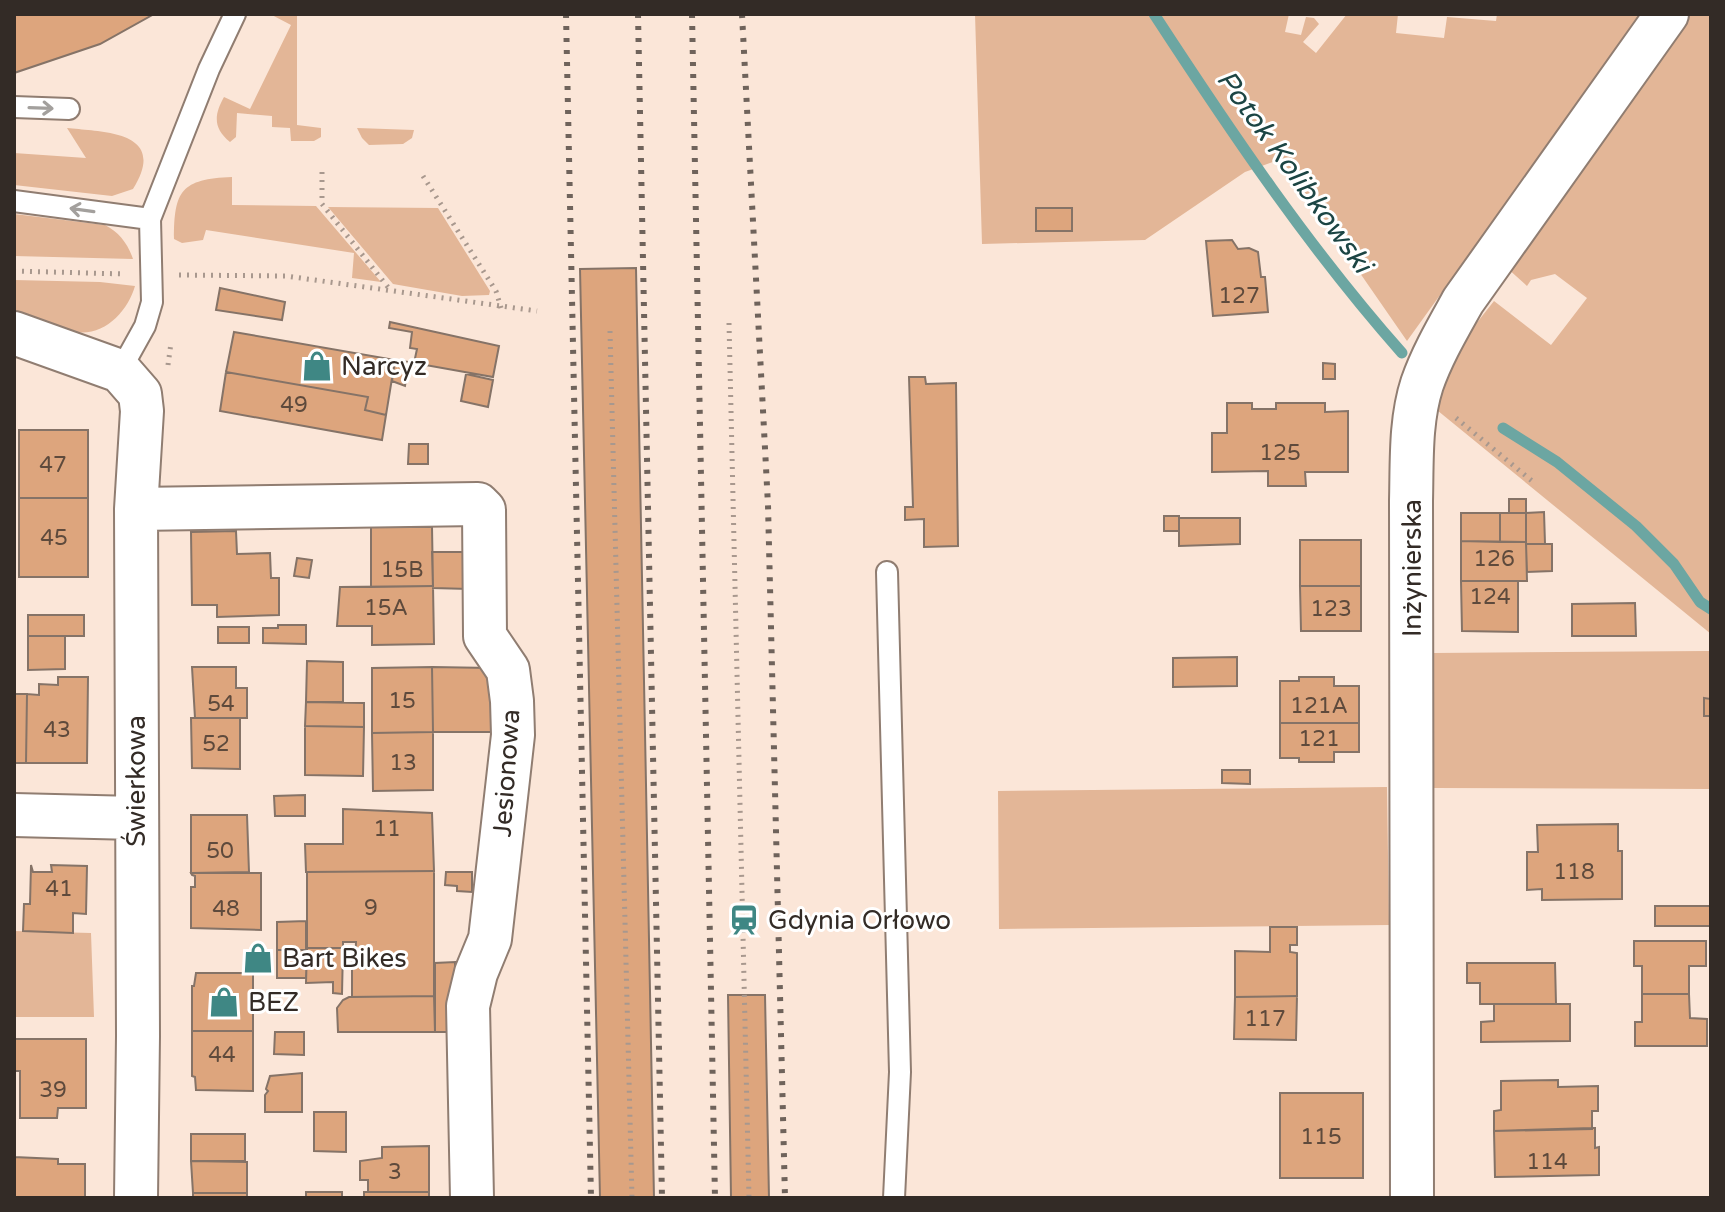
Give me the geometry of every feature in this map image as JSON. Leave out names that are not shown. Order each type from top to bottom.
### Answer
[{"type":"street","name":"Inżynierska","points":[[1412,1198],[1411,501],[1414,425],[1422,386],[1438,345],[1463,301],[1667,14]]},
{"type":"street","points":[[14,333],[120,371]]},
{"type":"street","name":"Świerkowa","points":[[120,371],[140,394],[142,411],[136,509],[136,1198]]},
{"type":"street","name":"Jesionowa","points":[[136,509],[478,504],[484,510],[485,636],[508,670],[513,735],[490,939],[476,973],[468,1006],[472,1198]]},
{"type":"street","points":[[14,815],[135,818]]},
{"type":"lane","points":[[120,371],[145,326],[152,302],[150,219],[209,69],[235,14]]},
{"type":"lane","points":[[14,107],[69,109]]},
{"type":"lane","points":[[14,201],[150,219]]},
{"type":"lane","points":[[887,572],[900,1072],[894,1198]]},
{"type":"path","points":[[322,172],[322,204],[392,292]]},
{"type":"path","points":[[423,176],[496,291],[501,308]]},
{"type":"path","points":[[14,271],[286,276],[537,311]]},
{"type":"path","points":[[729,323],[749,1198]]},
{"type":"path","points":[[610,331],[632,1198]]},
{"type":"path","points":[[1422,386],[1462,424],[1532,481]]},
{"type":"shaded area","points":[[270,14],[297,14],[297,125],[321,128],[321,137],[314,141],[291,141],[290,128],[272,127],[272,116],[237,113],[236,137],[230,142],[220,132],[217,115],[224,97],[250,109],[291,25]]},
{"type":"shaded area","points":[[975,14],[1289,14],[1285,32],[1301,35],[1306,17],[1314,18],[1319,24],[1303,42],[1316,53],[1347,14],[1398,14],[1396,33],[1444,38],[1447,17],[1496,21],[1497,14],[1642,14],[1407,341],[1281,159],[1245,172],[1145,240],[982,244]]},
{"type":"shaded area","points":[[1686,14],[1711,14],[1711,634],[1432,406],[1453,353],[1494,301],[1551,345],[1587,298],[1555,274],[1531,280],[1527,286],[1506,267]]},
{"type":"shaded area","points":[[67,128],[114,134],[138,145],[143,156],[142,170],[133,189],[112,196],[14,185],[14,153],[86,158]]},
{"type":"shaded area","points":[[357,128],[414,130],[412,138],[403,144],[369,145]]},
{"type":"shaded area","points":[[232,177],[232,205],[316,206],[381,282],[352,278],[354,253],[206,230],[203,240],[182,243],[174,239],[176,209],[184,191],[201,181]]},
{"type":"shaded area","points":[[328,207],[438,208],[490,291],[489,295],[462,296],[393,284]]},
{"type":"shaded area","points":[[14,214],[105,225],[122,239],[133,259],[14,256]]},
{"type":"shaded area","points":[[14,280],[135,286],[127,304],[113,320],[96,330],[75,332],[14,310]]},
{"type":"shaded area","points":[[1711,651],[1711,789],[1434,788],[1434,653]]},
{"type":"shaded area","points":[[1387,787],[1389,925],[999,929],[998,791]]},
{"type":"shaded area","points":[[14,931],[91,933],[94,1017],[14,1017]]},
{"type":"building","points":[[14,14],[154,14],[100,44],[14,73]]},
{"type":"building","points":[[1036,208],[1072,208],[1072,231],[1036,231]]},
{"type":"building","points":[[1232,240],[1238,249],[1249,248],[1258,252],[1261,277],[1265,277],[1268,312],[1213,316],[1206,241]]},
{"type":"building","points":[[636,268],[654,1198],[600,1198],[580,269]]},
{"type":"building","points":[[220,288],[285,302],[282,320],[216,310]]},
{"type":"building","points":[[390,322],[499,346],[493,377],[414,363],[417,349],[410,348],[412,332],[389,328]]},
{"type":"building","points":[[234,332],[395,360],[386,415],[365,410],[368,397],[226,372]]},
{"type":"building","points":[[395,360],[409,362],[405,386],[392,381]]},
{"type":"building","points":[[1323,363],[1335,364],[1335,379],[1323,379]]},
{"type":"building","points":[[226,372],[368,397],[365,410],[386,415],[382,440],[220,411]]},
{"type":"building","points":[[466,374],[493,380],[488,407],[461,401]]},
{"type":"building","points":[[909,377],[925,377],[926,384],[956,383],[958,546],[924,547],[924,519],[905,520],[905,507],[913,507]]},
{"type":"building","points":[[1227,403],[1252,403],[1252,409],[1276,409],[1276,403],[1325,403],[1325,412],[1348,411],[1348,472],[1305,472],[1306,486],[1268,486],[1268,471],[1212,472],[1212,433],[1227,433]]},
{"type":"building","points":[[19,430],[88,430],[88,498],[19,498]]},
{"type":"building","points":[[409,444],[428,444],[428,464],[408,464]]},
{"type":"building","points":[[19,498],[88,498],[88,577],[19,577]]},
{"type":"building","points":[[1509,499],[1526,499],[1526,513],[1509,513]]},
{"type":"building","points":[[1544,512],[1545,544],[1526,544],[1526,513]]},
{"type":"building","points":[[1461,513],[1500,513],[1500,542],[1461,541]]},
{"type":"building","points":[[1500,513],[1526,513],[1526,542],[1500,542]]},
{"type":"building","points":[[1164,516],[1179,516],[1179,531],[1164,531]]},
{"type":"building","points":[[1179,518],[1240,518],[1240,544],[1179,546]]},
{"type":"building","points":[[371,527],[432,527],[433,586],[371,587]]},
{"type":"building","points":[[236,531],[237,554],[270,553],[271,578],[279,578],[279,615],[217,617],[217,605],[192,605],[191,532]]},
{"type":"building","points":[[1300,540],[1361,540],[1361,586],[1300,586]]},
{"type":"building","points":[[1461,541],[1526,542],[1527,581],[1461,581]]},
{"type":"building","points":[[1526,544],[1552,544],[1552,571],[1527,572]]},
{"type":"building","points":[[432,552],[469,552],[469,589],[433,588]]},
{"type":"building","points":[[297,558],[312,560],[309,578],[294,576]]},
{"type":"building","points":[[1461,581],[1518,581],[1518,632],[1462,631]]},
{"type":"building","points":[[433,586],[434,644],[372,645],[372,626],[337,626],[340,587]]},
{"type":"building","points":[[1300,586],[1361,586],[1361,631],[1301,631]]},
{"type":"building","points":[[1635,603],[1636,636],[1572,636],[1572,604]]},
{"type":"building","points":[[28,615],[84,615],[84,636],[28,636]]},
{"type":"building","points":[[278,625],[306,625],[306,644],[263,643],[263,628],[278,628]]},
{"type":"building","points":[[218,627],[249,627],[249,643],[218,643]]},
{"type":"building","points":[[28,636],[65,636],[65,669],[28,670]]},
{"type":"building","points":[[1237,657],[1237,686],[1173,687],[1173,658]]},
{"type":"building","points":[[307,661],[343,662],[343,702],[306,702]]},
{"type":"building","points":[[192,667],[236,667],[236,688],[247,688],[247,718],[195,718]]},
{"type":"building","points":[[432,667],[433,732],[372,733],[372,668]]},
{"type":"building","points":[[432,667],[491,668],[491,732],[433,732]]},
{"type":"building","points":[[58,677],[88,677],[87,763],[26,763],[27,694],[39,695],[39,684],[58,685]]},
{"type":"building","points":[[1299,677],[1334,677],[1334,686],[1359,686],[1359,723],[1280,723],[1280,681],[1299,681]]},
{"type":"building","points":[[14,694],[27,694],[26,763],[14,763]]},
{"type":"building","points":[[1704,698],[1711,699],[1711,716],[1704,716]]},
{"type":"building","points":[[306,702],[364,703],[364,727],[305,726]]},
{"type":"building","points":[[191,718],[240,718],[240,769],[192,768]]},
{"type":"building","points":[[1280,723],[1359,723],[1359,752],[1334,752],[1334,762],[1299,762],[1299,758],[1280,758]]},
{"type":"building","points":[[305,726],[364,727],[363,776],[305,775]]},
{"type":"building","points":[[433,732],[433,790],[373,791],[372,733]]},
{"type":"building","points":[[1222,770],[1250,770],[1250,784],[1222,783]]},
{"type":"building","points":[[305,795],[305,816],[275,816],[274,796]]},
{"type":"building","points":[[343,809],[432,813],[434,871],[306,872],[305,844],[343,844]]},
{"type":"building","points":[[191,815],[247,815],[249,872],[191,873]]},
{"type":"building","points":[[1618,824],[1618,851],[1622,851],[1622,899],[1542,900],[1542,889],[1527,890],[1527,852],[1538,852],[1537,825]]},
{"type":"building","points":[[31,865],[33,872],[52,872],[51,865],[87,866],[86,914],[73,913],[73,933],[23,931],[24,904],[30,904]]},
{"type":"building","points":[[434,871],[434,996],[352,997],[352,963],[355,964],[356,942],[343,942],[343,948],[307,948],[307,872]]},
{"type":"building","points":[[446,872],[472,872],[472,892],[457,891],[457,886],[445,885]]},
{"type":"building","points":[[191,873],[261,873],[261,930],[191,928],[191,887],[195,887],[195,876]]},
{"type":"building","points":[[1655,906],[1711,906],[1711,926],[1655,926]]},
{"type":"building","points":[[306,921],[306,950],[277,950],[277,922]]},
{"type":"building","points":[[1270,927],[1297,927],[1297,945],[1290,945],[1290,952],[1297,953],[1297,996],[1235,997],[1235,951],[1270,952]]},
{"type":"building","points":[[1634,941],[1706,941],[1706,966],[1689,966],[1689,994],[1642,994],[1642,966],[1634,966]]},
{"type":"building","points":[[307,948],[343,948],[342,994],[333,993],[333,982],[306,983]]},
{"type":"building","points":[[277,950],[307,950],[306,978],[277,978]]},
{"type":"building","points":[[455,962],[455,1032],[435,1032],[435,963]]},
{"type":"building","points":[[1467,963],[1555,963],[1556,1004],[1480,1004],[1480,983],[1467,983]]},
{"type":"building","points":[[196,973],[253,973],[253,1031],[192,1031],[192,986]]},
{"type":"building","points":[[1642,994],[1689,994],[1690,1018],[1707,1019],[1707,1046],[1635,1046],[1635,1022],[1642,1022]]},
{"type":"building","points":[[728,995],[765,995],[769,1198],[731,1198]]},
{"type":"building","points":[[434,996],[435,1032],[338,1032],[337,1008],[349,997]]},
{"type":"building","points":[[1297,996],[1296,1040],[1234,1039],[1235,997]]},
{"type":"building","points":[[1494,1004],[1570,1004],[1570,1041],[1481,1042],[1481,1022],[1494,1021]]},
{"type":"building","points":[[192,1031],[253,1031],[253,1091],[196,1090],[195,1077],[192,1076]]},
{"type":"building","points":[[275,1032],[304,1032],[304,1055],[274,1054]]},
{"type":"building","points":[[14,1039],[86,1039],[86,1108],[58,1108],[57,1118],[20,1118],[20,1071],[14,1071]]},
{"type":"building","points":[[302,1073],[302,1112],[265,1112],[270,1076]]},
{"type":"building","points":[[1558,1080],[1558,1087],[1598,1086],[1598,1111],[1592,1111],[1592,1129],[1494,1131],[1494,1111],[1501,1110],[1501,1081]]},
{"type":"building","points":[[1280,1093],[1363,1093],[1363,1178],[1280,1178]]},
{"type":"building","points":[[314,1112],[346,1112],[346,1152],[314,1151]]},
{"type":"building","points":[[1595,1128],[1599,1175],[1495,1177],[1494,1131]]},
{"type":"building","points":[[191,1134],[245,1134],[245,1161],[191,1161]]},
{"type":"building","points":[[429,1146],[429,1192],[368,1192],[368,1180],[360,1180],[360,1161],[382,1158],[382,1147]]},
{"type":"building","points":[[14,1157],[58,1159],[58,1164],[85,1164],[85,1198],[14,1198]]},
{"type":"building","points":[[191,1161],[247,1162],[247,1193],[193,1193]]},
{"type":"building","points":[[306,1192],[342,1192],[342,1198],[306,1198]]},
{"type":"building","points":[[364,1192],[429,1192],[429,1198],[364,1198]]},
{"type":"building","points":[[193,1193],[247,1193],[247,1198],[193,1198]]},
{"type":"waterway","name":"Potok Kolibkowski","points":[[1154,14],[1303,231],[1402,353]]},
{"type":"waterway","name":"Potok Kolibkowski","points":[[1503,428],[1557,462],[1636,526],[1674,564],[1700,602],[1711,609]]},
{"type":"railway","points":[[566,14],[591,1198]]},
{"type":"railway","points":[[638,14],[662,1198]]},
{"type":"railway","points":[[692,14],[715,1198]]},
{"type":"railway","points":[[742,14],[768,505],[785,1198]]},
{"type":"place","name":"Narcyz","points":[[317,366]]},
{"type":"place","name":"Gdynia Orłowo","points":[[744,920]]},
{"type":"place","name":"Bart Bikes","points":[[258,958]]},
{"type":"place","name":"BEZ","points":[[224,1002]]}]
